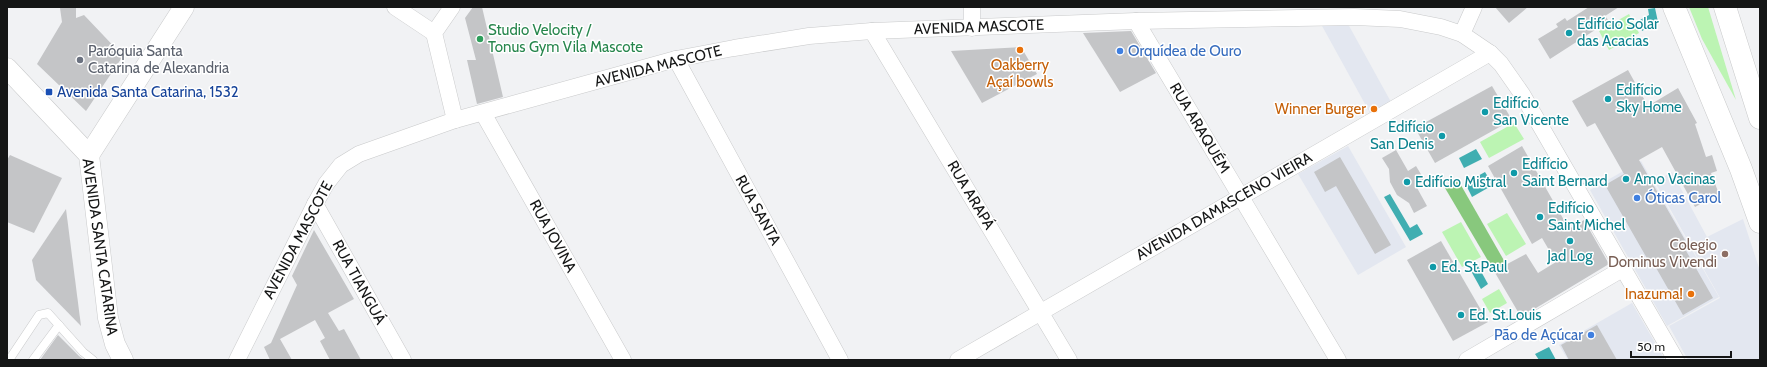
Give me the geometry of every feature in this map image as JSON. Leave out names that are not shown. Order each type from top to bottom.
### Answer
[{"type":"main road","points":[[1674,7],[1742,168],[1760,222]]},
{"type":"main road","points":[[1725,7],[1760,118]]},
{"type":"street","points":[[89,155],[184,7]]},
{"type":"street","points":[[395,7],[434,34],[455,120]]},
{"type":"street","points":[[434,34],[452,7]]},
{"type":"street","points":[[972,7],[972,28]]},
{"type":"street","points":[[1462,34],[1474,7]]},
{"type":"street","name":"AVENIDA MASCOTE","points":[[237,360],[315,204],[326,184],[341,165],[359,154],[455,120],[676,59],[809,36],[872,31],[1136,21],[1362,17],[1400,19],[1441,27],[1462,34],[1490,53],[1501,64],[1522,94],[1676,360]]},
{"type":"street","name":"RUA ARAQUÉM","points":[[1136,21],[1338,360]]},
{"type":"street","name":"RUA ARAPÁ","points":[[872,31],[1069,360]]},
{"type":"street","name":"AVENIDA DAMASCENO VIEIRA","points":[[958,360],[1490,53]]},
{"type":"street","name":"RUA SANTA","points":[[676,59],[840,360]]},
{"type":"street","name":"AVENIDA SANTA CATARINA","points":[[7,68],[89,155],[108,318],[121,360]]},
{"type":"street","name":"RUA JOVINA","points":[[483,112],[623,360]]},
{"type":"street","name":"RUA TIANGUÁ","points":[[315,204],[403,360]]},
{"type":"street","points":[[1467,360],[1624,268]]},
{"type":"lane","points":[[9,360],[39,314],[48,313],[83,352],[93,360]]},
{"type":"lane","points":[[33,360],[59,325]]},
{"type":"shaded area","points":[[1321,24],[1348,24],[1391,102],[1370,113]]},
{"type":"shaded area","points":[[1348,146],[1406,247],[1358,275],[1298,174]]},
{"type":"shaded area","points":[[1641,161],[1719,297],[1667,326],[1590,190]]},
{"type":"shaded area","name":"Colegio Dominus Vivendi","points":[[1672,172],[1707,237],[1743,219],[1760,271],[1760,360],[1688,360],[1669,326],[1720,298],[1655,182]]},
{"type":"shaded area","points":[[1632,303],[1665,360],[1568,360],[1559,345]]},
{"type":"green space","points":[[1689,7],[1708,7],[1736,100],[1702,39]]},
{"type":"green space","points":[[1629,14],[1639,33],[1609,50],[1599,31]]},
{"type":"green space","points":[[1514,123],[1524,139],[1489,158],[1480,142]]},
{"type":"green space","points":[[1458,180],[1506,264],[1494,271],[1445,188]]},
{"type":"green space","points":[[1507,213],[1526,244],[1506,256],[1487,224]]},
{"type":"green space","points":[[1461,222],[1481,257],[1462,267],[1442,232]]},
{"type":"green space","points":[[1499,289],[1507,303],[1490,313],[1482,299]]},
{"type":"water","points":[[1655,8],[1658,22],[1642,31],[1640,20],[1649,15],[1648,9]]},
{"type":"water","points":[[1476,149],[1482,159],[1464,168],[1459,158]]},
{"type":"water","points":[[1485,172],[1493,185],[1472,197],[1465,183]]},
{"type":"water","points":[[1390,194],[1410,228],[1417,224],[1423,234],[1410,241],[1384,197]]},
{"type":"water","points":[[1478,266],[1488,284],[1481,289],[1471,271]]},
{"type":"water","points":[[1549,347],[1556,360],[1539,360],[1535,354]]},
{"type":"building","name":"Paróquia Santa Catarina de Alexandria","points":[[76,7],[76,18],[84,15],[123,56],[86,111],[37,64],[62,22],[60,8]]},
{"type":"building","name":"Studio Velocity / Tonus Gym Vila Mascote","points":[[473,7],[482,7],[503,97],[477,104],[467,60],[476,60],[465,18]]},
{"type":"building","points":[[1495,7],[1528,7],[1509,23]]},
{"type":"building","name":"Edifício Solar das Acacias","points":[[1589,7],[1619,7],[1605,16],[1609,21],[1550,59],[1538,39],[1558,27],[1556,24],[1565,18],[1567,21]]},
{"type":"building","name":"Orquídea de Ouro","points":[[1131,31],[1156,73],[1120,92],[1083,33]]},
{"type":"building","points":[[1021,47],[1037,74],[982,103],[951,51]]},
{"type":"building","points":[[1628,70],[1648,106],[1678,88],[1697,123],[1695,124],[1706,157],[1712,155],[1717,171],[1711,173],[1719,194],[1695,207],[1662,147],[1639,160],[1685,240],[1681,242],[1713,298],[1683,315],[1651,259],[1648,260],[1605,185],[1624,174],[1595,123],[1587,127],[1572,101]]},
{"type":"building","points":[[1492,86],[1512,120],[1435,163],[1415,128]]},
{"type":"building","points":[[1522,146],[1569,229],[1584,220],[1609,264],[1521,317],[1494,271],[1526,254],[1538,273],[1556,262],[1542,238],[1532,244],[1488,166]]},
{"type":"building","name":"Edifício Mistral","points":[[1396,150],[1408,171],[1416,166],[1425,181],[1416,186],[1427,206],[1414,213],[1409,203],[1397,195],[1390,182],[1389,169],[1382,158]]},
{"type":"building","points":[[10,155],[62,178],[34,233],[7,222],[7,160]]},
{"type":"building","points":[[1340,157],[1391,245],[1375,254],[1336,186],[1325,192],[1314,172]]},
{"type":"building","points":[[66,209],[81,326],[36,280],[32,260]]},
{"type":"building","points":[[314,230],[354,299],[328,313],[339,331],[344,329],[361,360],[330,360],[320,341],[325,338],[315,320],[280,339],[292,360],[270,360],[264,347],[271,343],[297,285],[292,276]]},
{"type":"building","points":[[1441,241],[1488,322],[1453,341],[1407,260]]},
{"type":"building","name":"Pão de Açúcar","points":[[1597,325],[1617,360],[1569,360],[1561,345]]},
{"type":"building","points":[[58,335],[79,356],[84,360],[40,360]]},
{"type":"place","name":"Edifício Solar das Acacias","points":[[1569,33]]},
{"type":"place","name":"Studio Velocity / Tonus Gym Vila Mascote","points":[[480,39]]},
{"type":"place","name":"Oakberry Açaí bowls","points":[[1020,50]]},
{"type":"place","name":"Orquídea de Ouro","points":[[1120,51]]},
{"type":"place","name":"Paróquia Santa Catarina de Alexandria","points":[[80,60]]},
{"type":"place","name":"Avenida Santa Catarina, 1532","points":[[49,92]]},
{"type":"place","name":"Edifício Sky Home","points":[[1608,99]]},
{"type":"place","name":"Winner Burger","points":[[1374,109]]},
{"type":"place","name":"Edifício San Vicente","points":[[1485,112]]},
{"type":"place","name":"Edifício San Denis","points":[[1442,136]]},
{"type":"place","name":"Edifício Saint Bernard","points":[[1514,173]]},
{"type":"place","name":"Amo Vacinas","points":[[1626,179]]},
{"type":"place","name":"Edifício Mistral","points":[[1407,182]]},
{"type":"place","name":"Óticas Carol","points":[[1637,198]]},
{"type":"place","name":"Edifício Saint Michel","points":[[1540,217]]},
{"type":"place","name":"Jad Log","points":[[1570,241]]},
{"type":"place","name":"Colegio Dominus Vivendi","points":[[1725,254]]},
{"type":"place","name":"Ed. St.Paul","points":[[1433,267]]},
{"type":"place","name":"Inazuma!","points":[[1691,294]]},
{"type":"place","name":"Ed. St.Louis","points":[[1461,315]]},
{"type":"place","name":"Pão de Açúcar","points":[[1591,335]]}]
